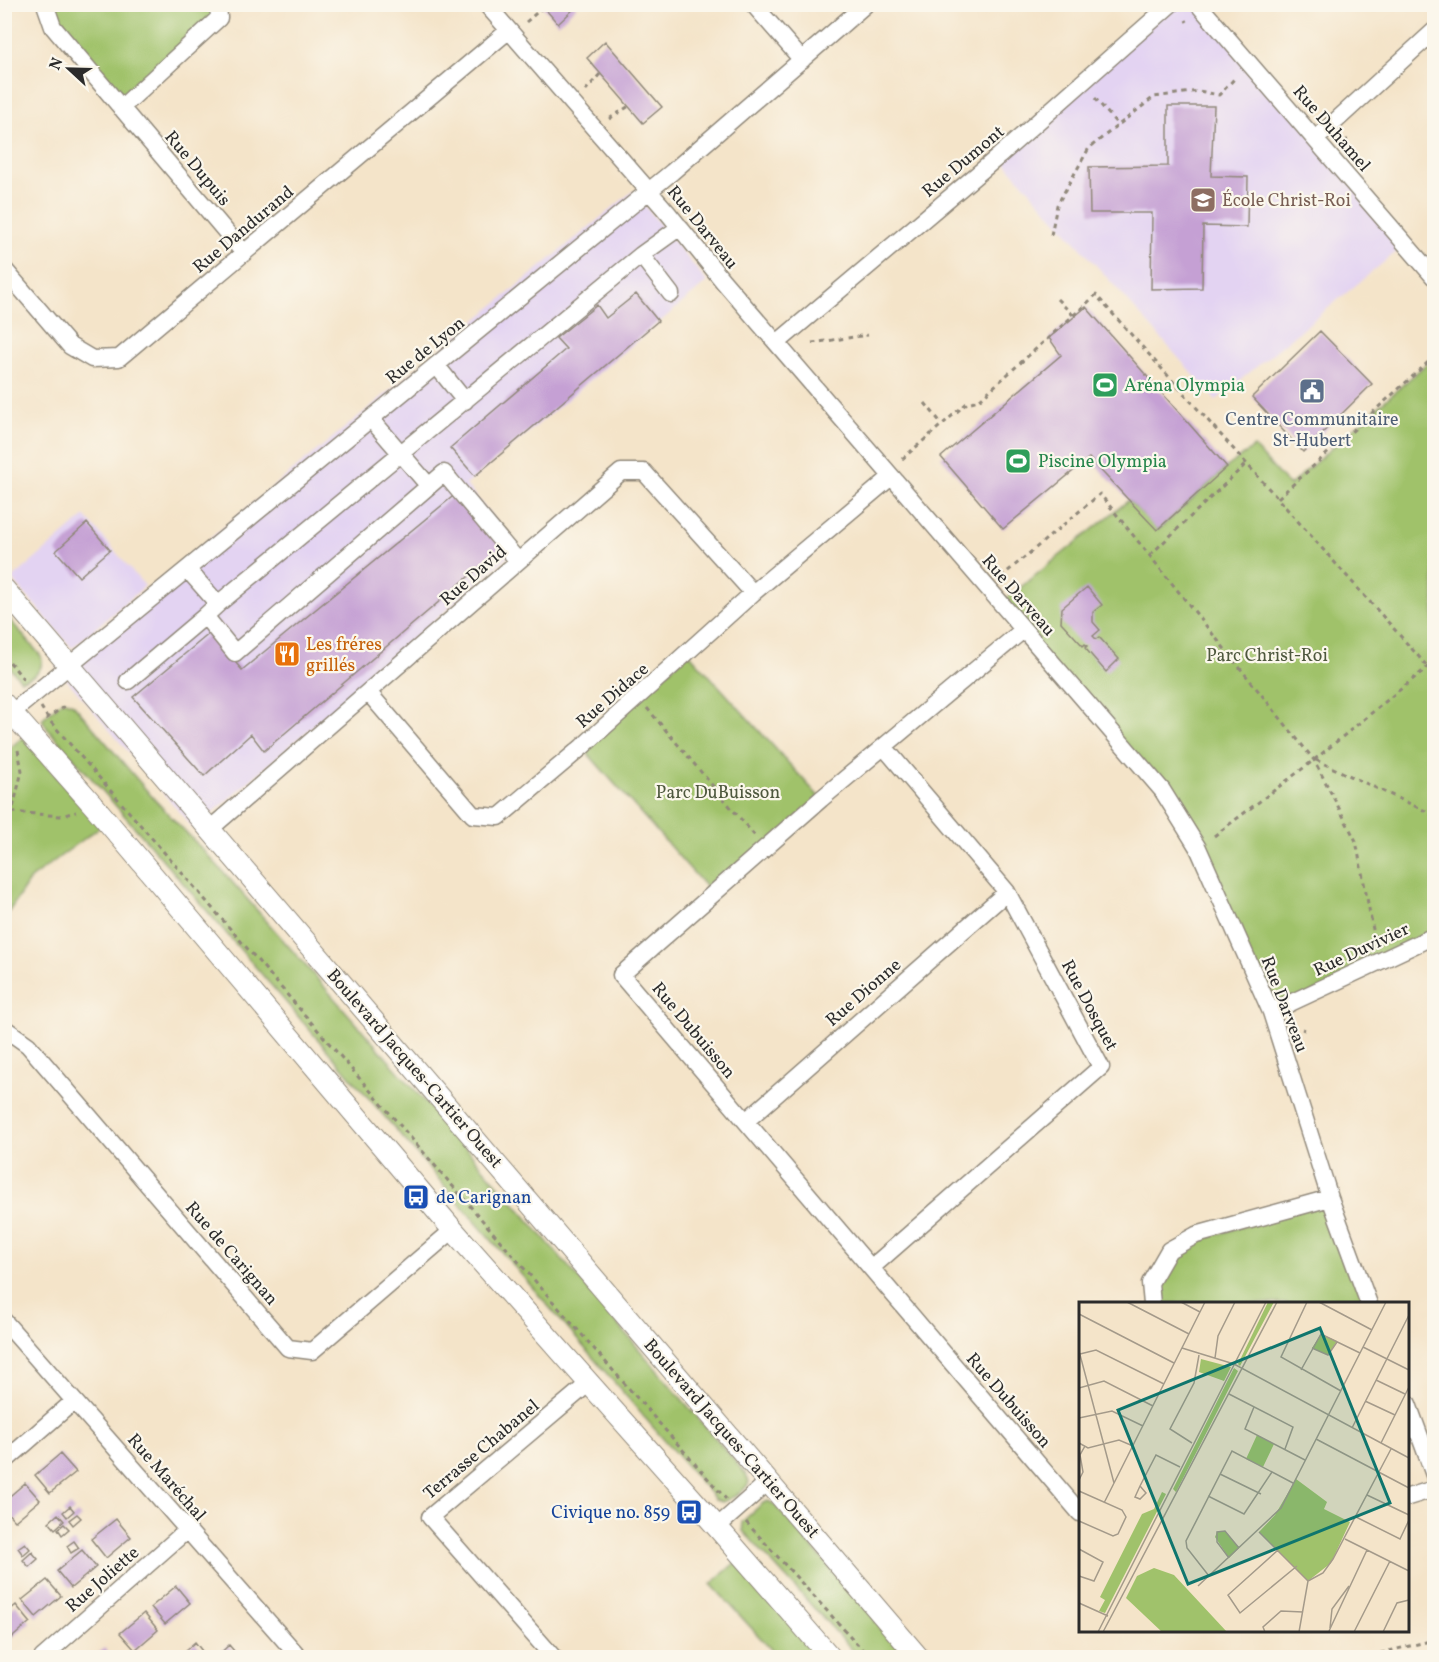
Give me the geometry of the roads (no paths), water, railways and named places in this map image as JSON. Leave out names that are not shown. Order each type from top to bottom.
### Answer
[{"type":"main road","name":"Boulevard Jacques-Cartier Ouest","points":[[4,589],[919,1658]]},
{"type":"main road","points":[[7,712],[95,807],[453,1230],[831,1658]]},
{"type":"street","name":"Rue Dupuis","points":[[45,4],[44,7],[53,27],[244,253]]},
{"type":"street","points":[[121,108],[219,18],[218,4]]},
{"type":"street","name":"Rue Darveau","points":[[486,4],[1162,790],[1198,848],[1271,1012],[1364,1302]]},
{"type":"street","points":[[753,4],[802,60]]},
{"type":"street","name":"Rue de Lyon","points":[[7,712],[34,695],[71,666],[648,191],[866,4]]},
{"type":"street","name":"Rue Dumont","points":[[777,343],[999,156],[1171,4]]},
{"type":"street","name":"Rue Duhamel","points":[[1198,4],[1434,278]]},
{"type":"street","name":"Rue Dandurand","points":[[4,269],[70,346],[92,359],[119,358],[508,31]]},
{"type":"street","points":[[1316,139],[1434,31]]},
{"type":"street","points":[[128,681],[641,255],[680,227]]},
{"type":"street","points":[[641,255],[671,294]]},
{"type":"street","points":[[436,365],[465,401]]},
{"type":"street","points":[[371,419],[429,486]]},
{"type":"street","points":[[204,616],[235,653],[444,472],[518,561]]},
{"type":"street","name":"Rue David","points":[[210,829],[621,472],[644,472],[753,593]]},
{"type":"street","name":"Rue Didace","points":[[368,692],[473,815],[500,817],[753,593],[891,477]]},
{"type":"street","points":[[188,570],[218,604]]},
{"type":"street","name":"Rue Dubuisson","points":[[1023,630],[766,848],[621,975],[1079,1512]]},
{"type":"street","name":"Rue Dosquet","points":[[871,1268],[1101,1067],[1007,892],[884,747]]},
{"type":"street","name":"Rue Dionne","points":[[746,1121],[1007,892]]},
{"type":"street","name":"Rue Duvivier","points":[[1271,1012],[1434,936]]},
{"type":"street","name":"Rue de Carignan","points":[[4,1028],[28,1045],[288,1348],[312,1351],[453,1230]]},
{"type":"street","points":[[1152,1302],[1150,1283],[1170,1250],[1196,1235],[1330,1198]]},
{"type":"street","name":"Rue Maréchal","points":[[4,1322],[300,1658]]},
{"type":"street","name":"Terrasse Chabanel","points":[[554,1658],[430,1516],[589,1383]]},
{"type":"street","points":[[4,1462],[75,1401]]},
{"type":"street","points":[[1409,1409],[1434,1475]]},
{"type":"street","points":[[717,1527],[769,1481]]},
{"type":"street","points":[[1409,1496],[1434,1489]]},
{"type":"street","name":"Rue Joliette","points":[[42,1658],[187,1530]]},
{"type":"place","name":"École Christ-Roi","points":[[1203,200]]},
{"type":"place","name":"Aréna Olympia","points":[[1105,385]]},
{"type":"place","name":"Centre Communitaire St-Hubert","points":[[1312,391]]},
{"type":"place","name":"Piscine Olympia","points":[[1018,461]]},
{"type":"place","name":"Les fréres grillés","points":[[287,654]]},
{"type":"place","name":"de Carignan","points":[[416,1197]]},
{"type":"place","name":"Civique no. 859","points":[[689,1512]]},
{"type":"park label","name":"Parc Christ-Roi","points":[[1267,655]]},
{"type":"park label","name":"Parc DuBuisson","points":[[718,792]]}]
